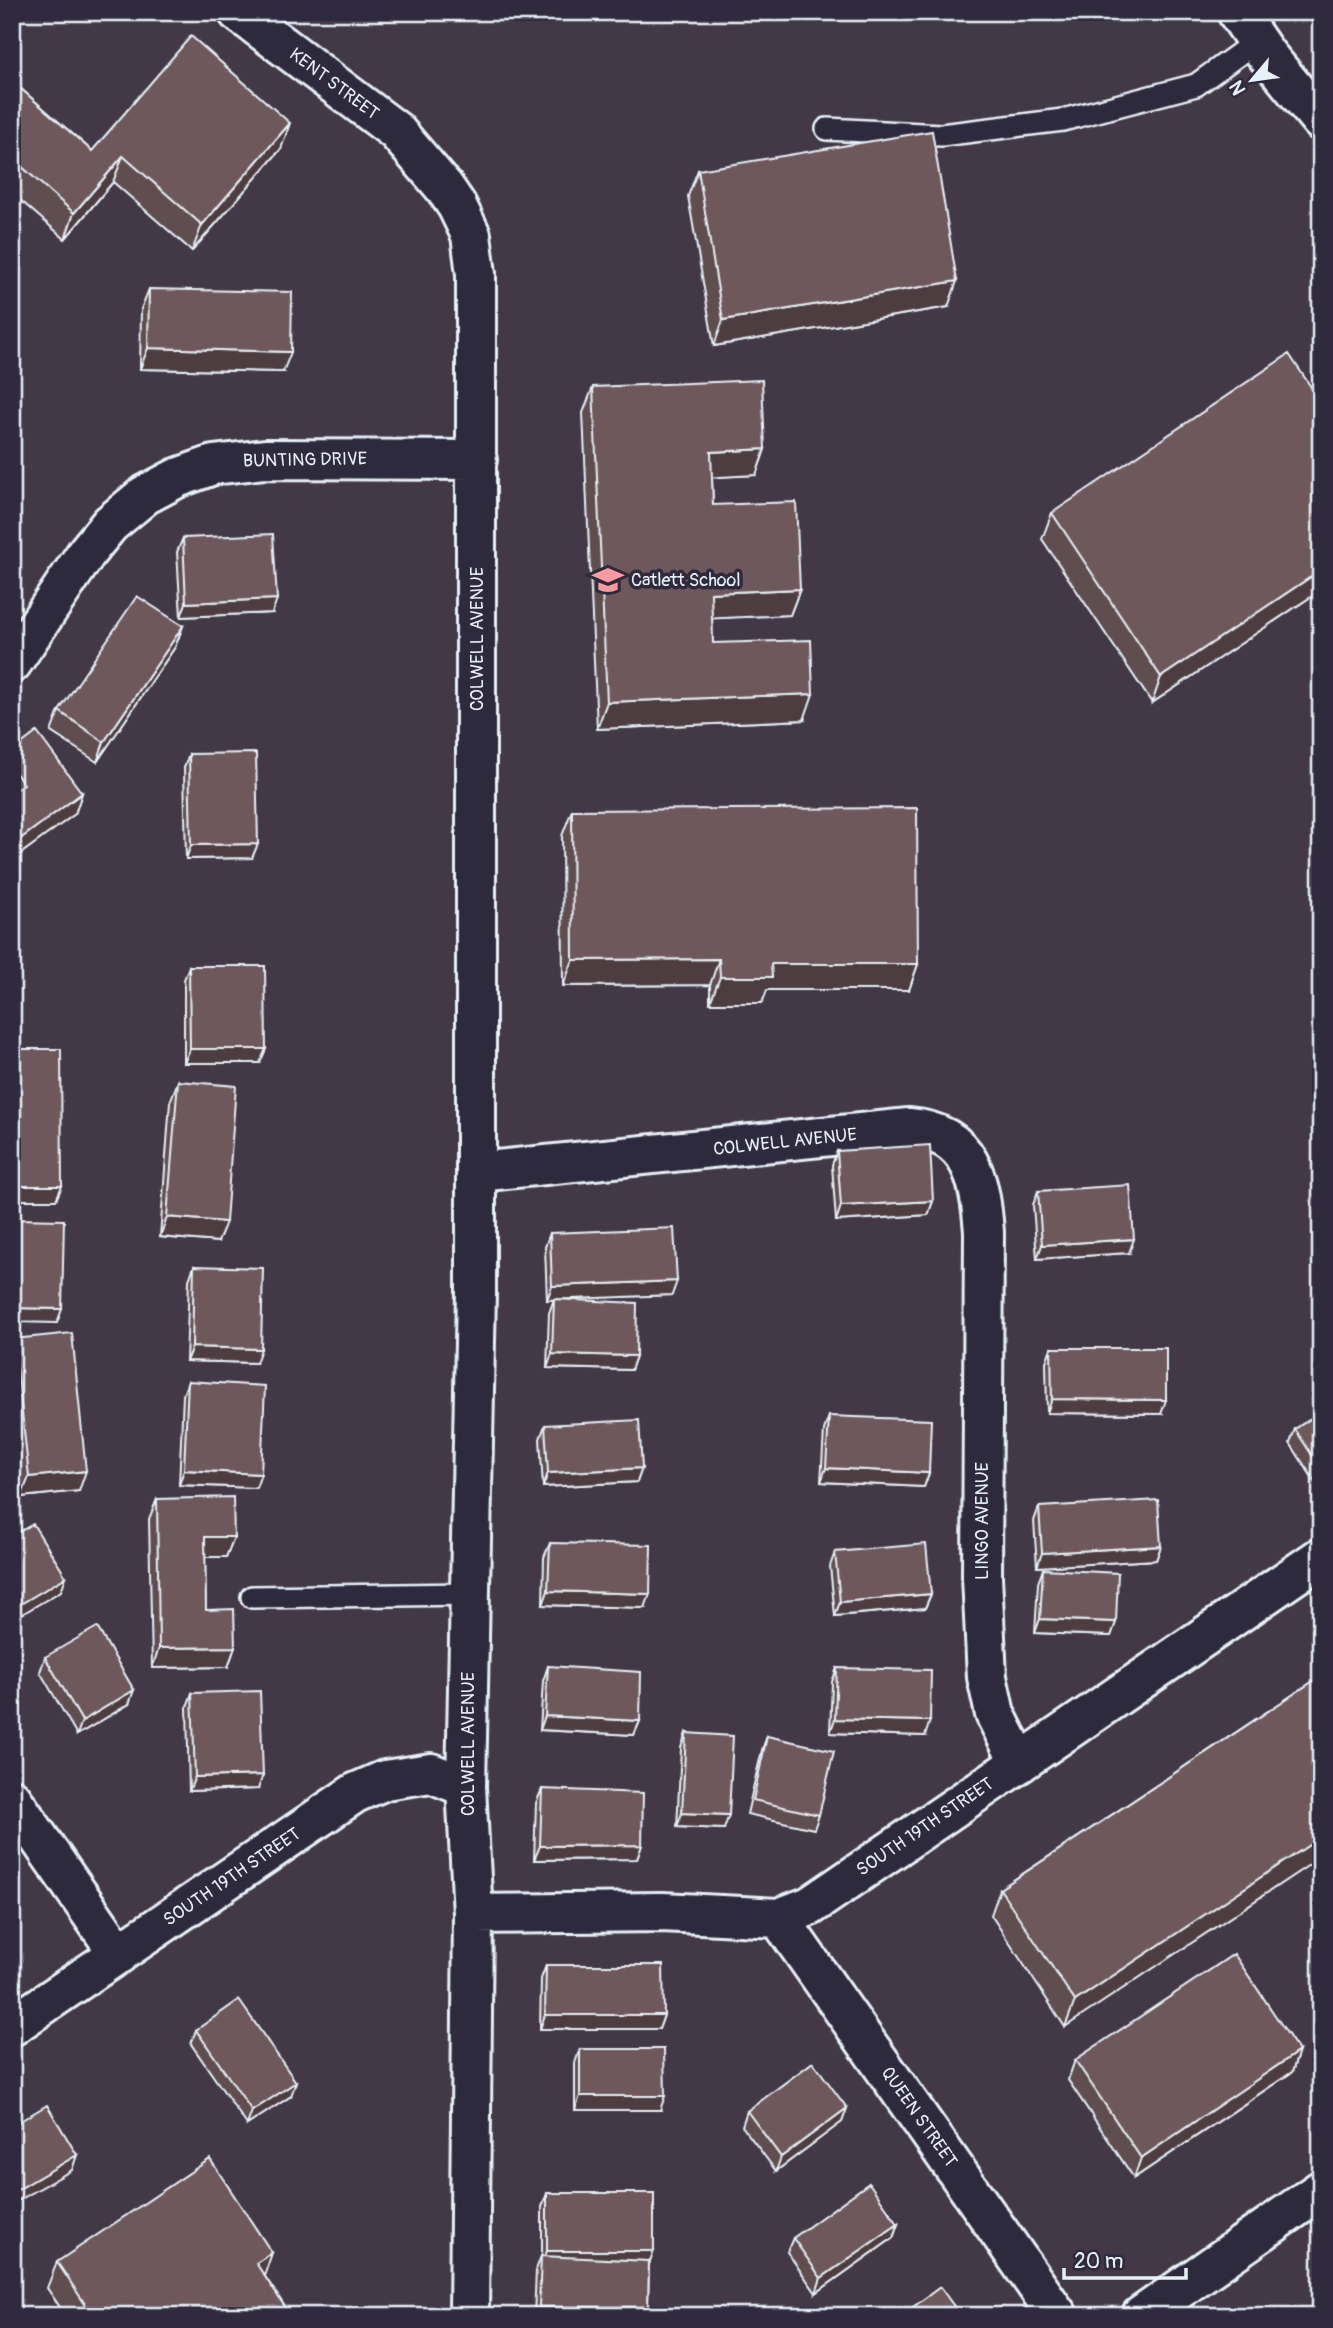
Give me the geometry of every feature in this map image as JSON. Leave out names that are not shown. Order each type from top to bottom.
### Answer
[{"type":"street","name":"KENT STREET","points":[[238,12],[396,131]]},
{"type":"street","points":[[1247,27],[1321,121]]},
{"type":"street","name":"COLWELL AVENUE","points":[[396,131],[457,206],[471,235],[476,274],[477,1172],[466,1787],[473,1914],[469,2316]]},
{"type":"street","name":"BUNTING DRIVE","points":[[12,663],[87,552],[110,524],[145,495],[177,478],[213,466],[265,459],[477,460]]},
{"type":"street","name":"COLWELL AVENUE","points":[[477,1172],[909,1128],[923,1129],[947,1139],[960,1149],[970,1162],[981,1195],[983,1272]]},
{"type":"street","name":"LINGO AVENUE","points":[[983,1272],[982,1577],[987,1676],[995,1714],[1020,1763]]},
{"type":"street","name":"SOUTH 19TH STREET","points":[[473,1914],[662,1912],[779,1918],[810,1906],[1321,1557]]},
{"type":"street","name":"SOUTH 19TH STREET","points":[[12,2026],[355,1793],[385,1780],[431,1773],[466,1787]]},
{"type":"street","points":[[12,1799],[119,1954]]},
{"type":"street","name":"QUEEN STREET","points":[[779,1918],[1058,2316]]},
{"type":"street","points":[[1141,2316],[1321,2190]]},
{"type":"lane","points":[[827,129],[941,135],[1063,120],[1196,85],[1247,27]]},
{"type":"lane","points":[[252,1597],[470,1594]]},
{"type":"building","points":[[191,36],[290,123],[202,225],[123,156],[74,213],[12,158],[12,81],[92,151]]},
{"type":"building","points":[[932,131],[957,281],[723,320],[698,170]]},
{"type":"building","points":[[149,289],[292,292],[291,352],[148,348]]},
{"type":"building","points":[[1289,354],[1321,402],[1321,570],[1161,677],[1052,513]]},
{"type":"building","points":[[762,380],[765,449],[711,452],[713,505],[796,502],[800,589],[711,593],[713,643],[811,640],[813,694],[607,702],[593,387]]},
{"type":"building","points":[[273,534],[277,599],[186,603],[183,538]]},
{"type":"building","points":[[137,596],[183,626],[104,742],[59,711]]},
{"type":"building","points":[[37,732],[82,793],[12,845],[12,793],[24,784],[12,768],[12,751]]},
{"type":"building","points":[[256,753],[258,844],[191,845],[189,754]]},
{"type":"building","points":[[917,808],[918,964],[771,964],[772,977],[720,977],[719,959],[573,960],[572,810]]},
{"type":"building","points":[[189,966],[265,966],[266,1049],[190,1049]]},
{"type":"building","points":[[12,1049],[61,1049],[62,1186],[12,1186]]},
{"type":"building","points":[[178,1081],[236,1086],[226,1222],[167,1217]]},
{"type":"building","points":[[930,1145],[933,1201],[841,1206],[837,1151]]},
{"type":"building","points":[[1130,1185],[1134,1239],[1042,1245],[1038,1191]]},
{"type":"building","points":[[12,1219],[64,1220],[62,1309],[12,1308]]},
{"type":"building","points":[[674,1228],[677,1281],[552,1286],[550,1233]]},
{"type":"building","points":[[194,1266],[263,1268],[261,1349],[192,1347]]},
{"type":"building","points":[[554,1299],[637,1303],[636,1356],[552,1354]]},
{"type":"building","points":[[72,1333],[86,1471],[29,1477],[14,1339]]},
{"type":"building","points":[[1051,1348],[1166,1348],[1166,1400],[1052,1399]]},
{"type":"building","points":[[188,1381],[265,1386],[261,1474],[184,1470]]},
{"type":"building","points":[[1321,1412],[1321,1469],[1295,1429]]},
{"type":"building","points":[[829,1416],[931,1420],[929,1473],[826,1468]]},
{"type":"building","points":[[639,1420],[642,1468],[548,1473],[545,1425]]},
{"type":"building","points":[[233,1497],[234,1537],[205,1537],[206,1610],[234,1609],[235,1647],[159,1648],[157,1499]]},
{"type":"building","points":[[1158,1500],[1161,1546],[1042,1553],[1039,1507]]},
{"type":"building","points":[[33,1524],[66,1577],[12,1609],[12,1536]]},
{"type":"building","points":[[550,1543],[651,1545],[650,1594],[548,1591]]},
{"type":"building","points":[[926,1544],[931,1594],[840,1602],[835,1552]]},
{"type":"building","points":[[1043,1569],[1118,1573],[1116,1622],[1040,1619]]},
{"type":"building","points":[[97,1627],[134,1690],[82,1721],[45,1657]]},
{"type":"building","points":[[548,1666],[641,1672],[640,1721],[545,1716]]},
{"type":"building","points":[[837,1668],[931,1670],[930,1721],[835,1719]]},
{"type":"building","points":[[1321,1676],[1321,1837],[1075,2001],[1000,1889]]},
{"type":"building","points":[[260,1691],[263,1775],[195,1777],[192,1693]]},
{"type":"building","points":[[686,1733],[733,1736],[729,1815],[682,1813]]},
{"type":"building","points":[[767,1736],[834,1751],[819,1815],[753,1800]]},
{"type":"building","points":[[542,1789],[643,1793],[642,1845],[540,1846]]},
{"type":"building","points":[[1234,1954],[1299,2051],[1141,2158],[1075,2060]]},
{"type":"building","points":[[546,1965],[663,1965],[664,2015],[545,2015]]},
{"type":"building","points":[[239,2000],[296,2082],[252,2111],[196,2030]]},
{"type":"building","points":[[580,2049],[664,2049],[665,2096],[580,2096]]},
{"type":"building","points":[[813,2062],[847,2108],[781,2157],[747,2111]]},
{"type":"building","points":[[47,2105],[77,2155],[12,2193],[12,2126]]},
{"type":"building","points":[[210,2159],[272,2253],[256,2263],[291,2316],[93,2316],[57,2262]]},
{"type":"building","points":[[869,2183],[898,2224],[821,2278],[793,2238]]},
{"type":"building","points":[[547,2193],[654,2193],[654,2251],[547,2251]]},
{"type":"building","points":[[541,2256],[649,2261],[648,2307],[539,2307]]},
{"type":"building","points":[[940,2287],[961,2316],[901,2316]]},
{"type":"place","name":"Catlett School","points":[[608,580]]}]
